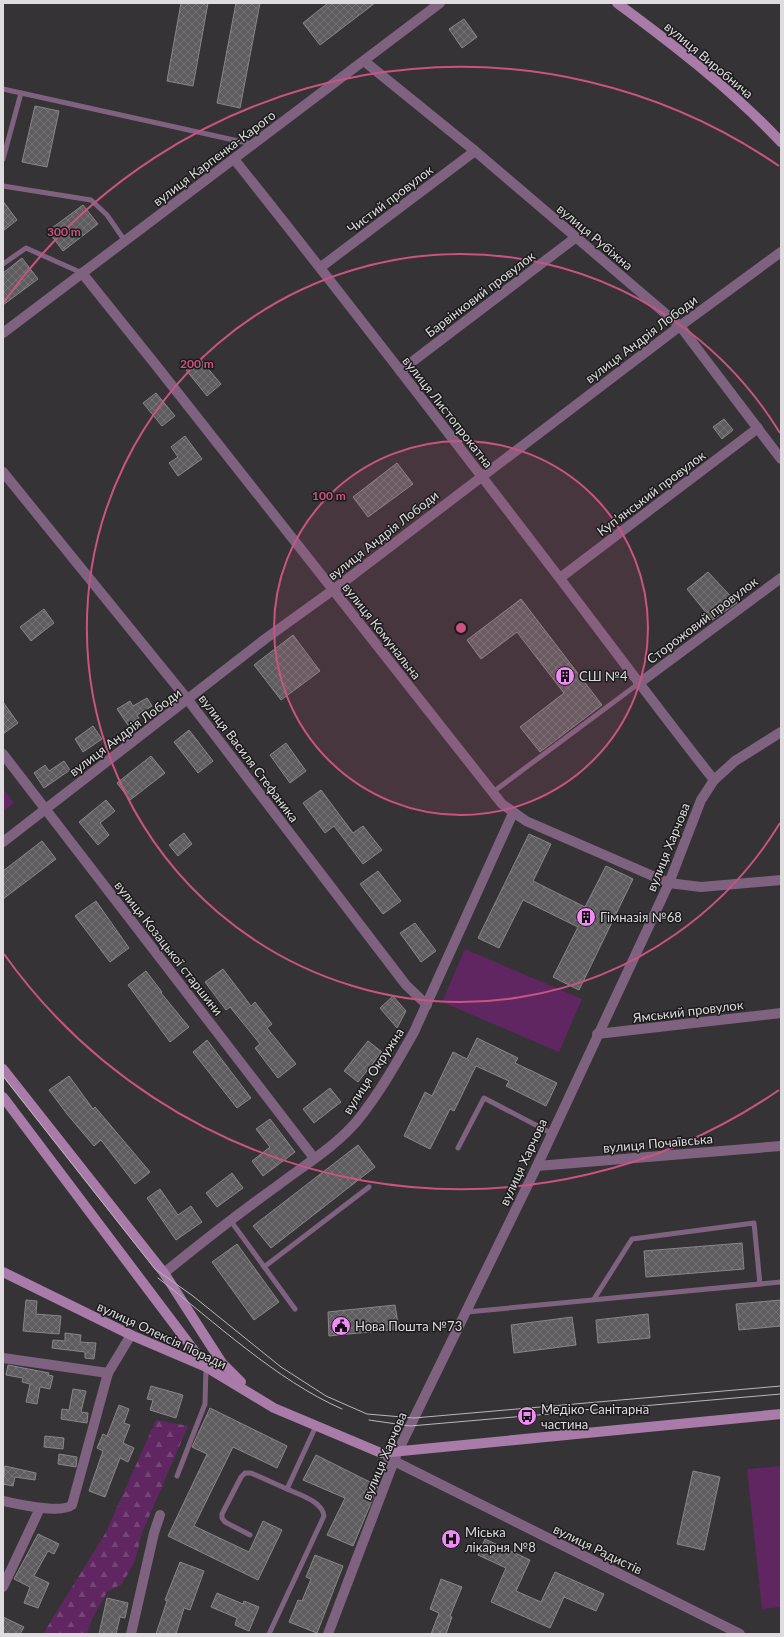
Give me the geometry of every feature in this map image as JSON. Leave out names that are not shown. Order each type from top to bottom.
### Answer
[{"type":"main road","name":"вулиця Виробнича","points":[[617,3],[663,37],[759,118],[781,142]]},
{"type":"main road","points":[[3,1069],[164,1273],[179,1294],[222,1363],[232,1375],[274,1408]]},
{"type":"main road","points":[[3,1097],[206,1367]]},
{"type":"main road","name":"вулиця Олексія Поради","points":[[3,1272],[131,1335],[206,1367],[274,1408],[381,1453],[395,1457],[531,1437],[781,1414]]},
{"type":"street","name":"вулиця Карпенка-Карого","points":[[3,333],[440,3]]},
{"type":"street","name":"вулиця Рубіжна","points":[[364,61],[475,151],[575,238],[680,326],[781,459]]},
{"type":"street","name":"Чистий провулок","points":[[320,267],[475,151]]},
{"type":"street","name":"вулиця Листопрокатна","points":[[234,159],[320,267],[560,578],[638,684],[714,780]]},
{"type":"street","name":"Барвінковий провулок","points":[[400,371],[575,238]]},
{"type":"street","name":"вулиця Андрія Лободи","points":[[3,842],[265,639],[333,590],[481,476],[781,252]]},
{"type":"street","name":"вулиця Комунальна","points":[[82,274],[155,364],[502,804],[526,821],[669,883],[701,887],[781,880]]},
{"type":"street","name":"Куп’янський провулок","points":[[560,578],[758,428]]},
{"type":"street","name":"вулиця Василя Стефаника","points":[[3,472],[188,700],[406,985],[427,1005]]},
{"type":"street","name":"Сторожовий провулок","points":[[638,684],[781,578]]},
{"type":"street","name":"вулиця Харчова","points":[[328,1634],[395,1457],[537,1166],[597,1034],[669,883],[701,800],[714,780],[735,761],[781,732]]},
{"type":"street","name":"вулиця Козацької старшини","points":[[3,754],[314,1158]]},
{"type":"street","name":"вулиця Окружна","points":[[164,1273],[230,1220],[314,1158],[344,1134],[357,1121],[396,1064],[427,1005],[514,813]]},
{"type":"street","name":"Ямський провулок","points":[[597,1034],[781,1013]]},
{"type":"street","name":"вулиця Почаївська","points":[[537,1166],[781,1146]]},
{"type":"street","points":[[3,1501],[40,1508],[70,1507],[75,1501],[108,1373],[131,1335]]},
{"type":"street","points":[[3,1358],[108,1373]]},
{"type":"street","name":"вулиця Радистів","points":[[395,1457],[740,1634]]},
{"type":"street","points":[[3,1587],[40,1508]]},
{"type":"street","points":[[131,1634],[154,1533],[160,1515]]},
{"type":"lane","points":[[3,89],[253,145]]},
{"type":"lane","points":[[3,159],[22,93]]},
{"type":"lane","points":[[3,186],[91,200],[107,215],[125,241]]},
{"type":"lane","points":[[3,264],[26,248],[82,274]]},
{"type":"lane","points":[[493,792],[638,684]]},
{"type":"lane","points":[[458,1148],[484,1098],[551,1133]]},
{"type":"lane","points":[[264,1267],[369,1187]]},
{"type":"lane","points":[[230,1220],[295,1309]]},
{"type":"lane","points":[[594,1299],[632,1239],[754,1223],[760,1284]]},
{"type":"lane","points":[[467,1312],[781,1282]]},
{"type":"lane","points":[[177,1476],[205,1404],[206,1367]]},
{"type":"lane","points":[[287,1490],[316,1426]]},
{"type":"lane","points":[[250,1535],[225,1522],[222,1518],[222,1514],[241,1477],[245,1473],[251,1473],[319,1505],[323,1509],[324,1516],[270,1634]]},
{"type":"green space","points":[[3,789],[14,803],[3,811]]},
{"type":"green space","points":[[465,949],[582,999],[559,1052],[442,1002]]},
{"type":"green space","points":[[156,1420],[188,1426],[142,1533],[135,1561],[122,1584],[107,1592],[92,1619],[87,1634],[43,1634],[106,1532]]},
{"type":"green space","points":[[781,1466],[781,1607],[762,1609],[747,1469]]},
{"type":"building","points":[[181,3],[208,3],[193,86],[167,81]]},
{"type":"building","points":[[236,3],[260,3],[240,108],[217,103]]},
{"type":"building","points":[[328,3],[375,3],[320,45],[303,23]]},
{"type":"building","points":[[464,19],[477,37],[462,48],[449,29]]},
{"type":"building","points":[[35,106],[59,111],[47,167],[22,162]]},
{"type":"building","points":[[3,201],[17,220],[3,231]]},
{"type":"building","points":[[83,205],[98,224],[63,251],[48,231]]},
{"type":"building","points":[[22,258],[38,279],[3,305],[3,273]]},
{"type":"building","points":[[200,359],[221,384],[207,396],[186,370]]},
{"type":"building","points":[[156,393],[175,416],[162,426],[143,403]]},
{"type":"building","points":[[724,419],[733,430],[722,439],[713,427]]},
{"type":"building","points":[[185,436],[202,459],[178,476],[169,463],[178,457],[171,447]]},
{"type":"building","points":[[397,463],[413,484],[368,517],[353,497]]},
{"type":"building","points":[[708,572],[737,603],[712,620],[687,589]]},
{"type":"building","name":"СШ №4","points":[[521,599],[602,705],[540,752],[520,727],[564,693],[517,632],[481,659],[467,640]]},
{"type":"building","points":[[44,609],[54,623],[31,641],[20,627]]},
{"type":"building","points":[[293,635],[320,671],[281,700],[254,665]]},
{"type":"building","points":[[147,698],[152,706],[137,715],[139,718],[128,725],[117,709],[130,701],[133,706]]},
{"type":"building","points":[[3,702],[18,723],[3,734]]},
{"type":"building","points":[[93,726],[102,739],[83,752],[75,739]]},
{"type":"building","points":[[189,730],[213,761],[198,773],[174,742]]},
{"type":"building","points":[[286,743],[306,771],[290,783],[270,755]]},
{"type":"building","points":[[151,756],[165,773],[130,800],[117,783]]},
{"type":"building","points":[[64,761],[70,770],[44,788],[34,773],[45,765],[49,771]]},
{"type":"building","points":[[321,790],[353,833],[363,826],[382,850],[363,864],[334,826],[325,833],[303,803]]},
{"type":"building","points":[[106,800],[115,811],[100,823],[109,835],[98,845],[79,822]]},
{"type":"building","points":[[184,833],[192,844],[178,856],[169,845]]},
{"type":"building","name":"Гімназія №68","points":[[529,834],[551,844],[533,881],[585,907],[606,866],[633,879],[579,990],[553,977],[578,927],[523,900],[499,948],[478,938]]},
{"type":"building","points":[[42,841],[56,859],[3,899],[3,871]]},
{"type":"building","points":[[378,871],[401,901],[383,914],[360,884]]},
{"type":"building","points":[[96,901],[129,948],[110,962],[75,916]]},
{"type":"building","points":[[415,923],[436,951],[421,962],[400,933]]},
{"type":"building","points":[[223,969],[251,1006],[255,1002],[272,1024],[267,1028],[296,1064],[278,1078],[255,1048],[260,1044],[230,1007],[226,1010],[205,982]]},
{"type":"building","points":[[146,971],[162,992],[161,993],[189,1027],[170,1042],[128,985]]},
{"type":"building","points":[[393,996],[406,1011],[397,1028],[380,1008]]},
{"type":"building","points":[[477,1038],[518,1058],[515,1063],[557,1083],[546,1106],[506,1086],[509,1081],[476,1066],[454,1111],[450,1109],[430,1149],[404,1136],[425,1092],[432,1096],[453,1052],[467,1059]]},
{"type":"building","points":[[207,1040],[251,1098],[237,1108],[193,1052]]},
{"type":"building","points":[[368,1041],[382,1052],[358,1082],[344,1071]]},
{"type":"building","points":[[69,1076],[93,1109],[95,1107],[150,1172],[135,1184],[101,1140],[94,1146],[49,1090]]},
{"type":"building","points":[[330,1088],[341,1102],[314,1123],[303,1109]]},
{"type":"building","points":[[270,1119],[295,1152],[263,1176],[252,1161],[270,1147],[256,1129]]},
{"type":"building","points":[[358,1145],[375,1167],[271,1248],[253,1226]]},
{"type":"building","points":[[232,1173],[243,1188],[217,1207],[206,1193]]},
{"type":"building","points":[[160,1189],[178,1215],[191,1206],[202,1222],[176,1240],[147,1198]]},
{"type":"building","points":[[742,1243],[744,1269],[646,1277],[644,1251]]},
{"type":"building","points":[[237,1244],[279,1302],[254,1320],[212,1262]]},
{"type":"building","points":[[26,1300],[37,1301],[36,1314],[61,1316],[59,1334],[23,1331]]},
{"type":"building","points":[[781,1300],[781,1326],[739,1330],[736,1304]]},
{"type":"building","points":[[395,1305],[399,1329],[329,1336],[328,1312]]},
{"type":"building","points":[[648,1314],[650,1338],[598,1343],[596,1320]]},
{"type":"building","points":[[572,1317],[576,1345],[514,1353],[511,1325]]},
{"type":"building","points":[[65,1333],[81,1335],[80,1342],[96,1343],[94,1359],[85,1358],[85,1352],[52,1348],[53,1340],[65,1341]]},
{"type":"building","points":[[8,1365],[49,1373],[48,1375],[53,1376],[50,1389],[40,1387],[37,1404],[26,1402],[30,1384],[22,1382],[23,1378],[6,1375]]},
{"type":"building","points":[[151,1386],[183,1395],[176,1418],[150,1410],[153,1400],[147,1399]]},
{"type":"building","points":[[73,1389],[86,1391],[81,1412],[88,1413],[87,1423],[61,1419],[62,1409],[69,1410]]},
{"type":"building","points":[[119,1405],[129,1409],[124,1423],[130,1425],[123,1443],[134,1448],[128,1462],[120,1458],[105,1497],[89,1491],[103,1451],[97,1448],[103,1434],[107,1436]]},
{"type":"building","points":[[210,1408],[287,1446],[277,1468],[233,1447],[194,1526],[249,1552],[263,1521],[282,1530],[258,1580],[168,1536],[207,1454],[192,1447]]},
{"type":"building","points":[[45,1436],[64,1438],[63,1449],[44,1447]]},
{"type":"building","points":[[59,1454],[77,1457],[76,1467],[58,1464]]},
{"type":"building","points":[[316,1455],[378,1486],[353,1546],[327,1535],[345,1498],[303,1480]]},
{"type":"building","points":[[5,1466],[36,1473],[35,1480],[15,1477],[13,1486],[3,1484]]},
{"type":"building","points":[[693,1471],[720,1477],[704,1550],[677,1544]]},
{"type":"building","points":[[38,1534],[59,1544],[54,1554],[48,1551],[34,1576],[49,1583],[38,1608],[24,1603],[30,1587],[14,1579]]},
{"type":"building","points":[[485,1539],[530,1560],[516,1591],[541,1602],[555,1572],[604,1594],[596,1611],[564,1597],[550,1628],[491,1602],[506,1568],[478,1555]]},
{"type":"building","points":[[315,1555],[343,1566],[317,1633],[289,1622],[298,1600],[302,1601],[311,1579],[306,1577]]},
{"type":"building","points":[[180,1562],[204,1571],[190,1610],[184,1608],[176,1634],[156,1634],[167,1601],[165,1600]]},
{"type":"building","points":[[441,1579],[462,1587],[450,1616],[452,1617],[446,1634],[431,1634],[439,1613],[430,1609]]},
{"type":"building","points":[[217,1593],[243,1604],[244,1601],[259,1607],[249,1631],[235,1625],[237,1618],[211,1607]]},
{"type":"building","points":[[107,1598],[128,1603],[125,1618],[120,1617],[116,1634],[99,1634]]},
{"type":"building","points":[[3,1617],[24,1627],[20,1634],[3,1634]]},
{"type":"tram line","points":[[3,1076],[155,1269],[193,1296],[281,1367],[326,1396],[367,1414],[414,1418],[781,1386]]},
{"type":"tram line","points":[[158,1278],[270,1366],[317,1397],[342,1409]]},
{"type":"tram line","points":[[369,1420],[410,1426],[781,1394]]},
{"type":"place","name":"СШ №4","points":[[565,676]]},
{"type":"place","name":"Гімназія №68","points":[[586,917]]},
{"type":"place","name":"Нова Пошта №73","points":[[341,1326]]},
{"type":"place","name":"Медіко-Санітарна частина","points":[[527,1416]]},
{"type":"place","name":"Міська лікарня №8","points":[[451,1539]]}]
